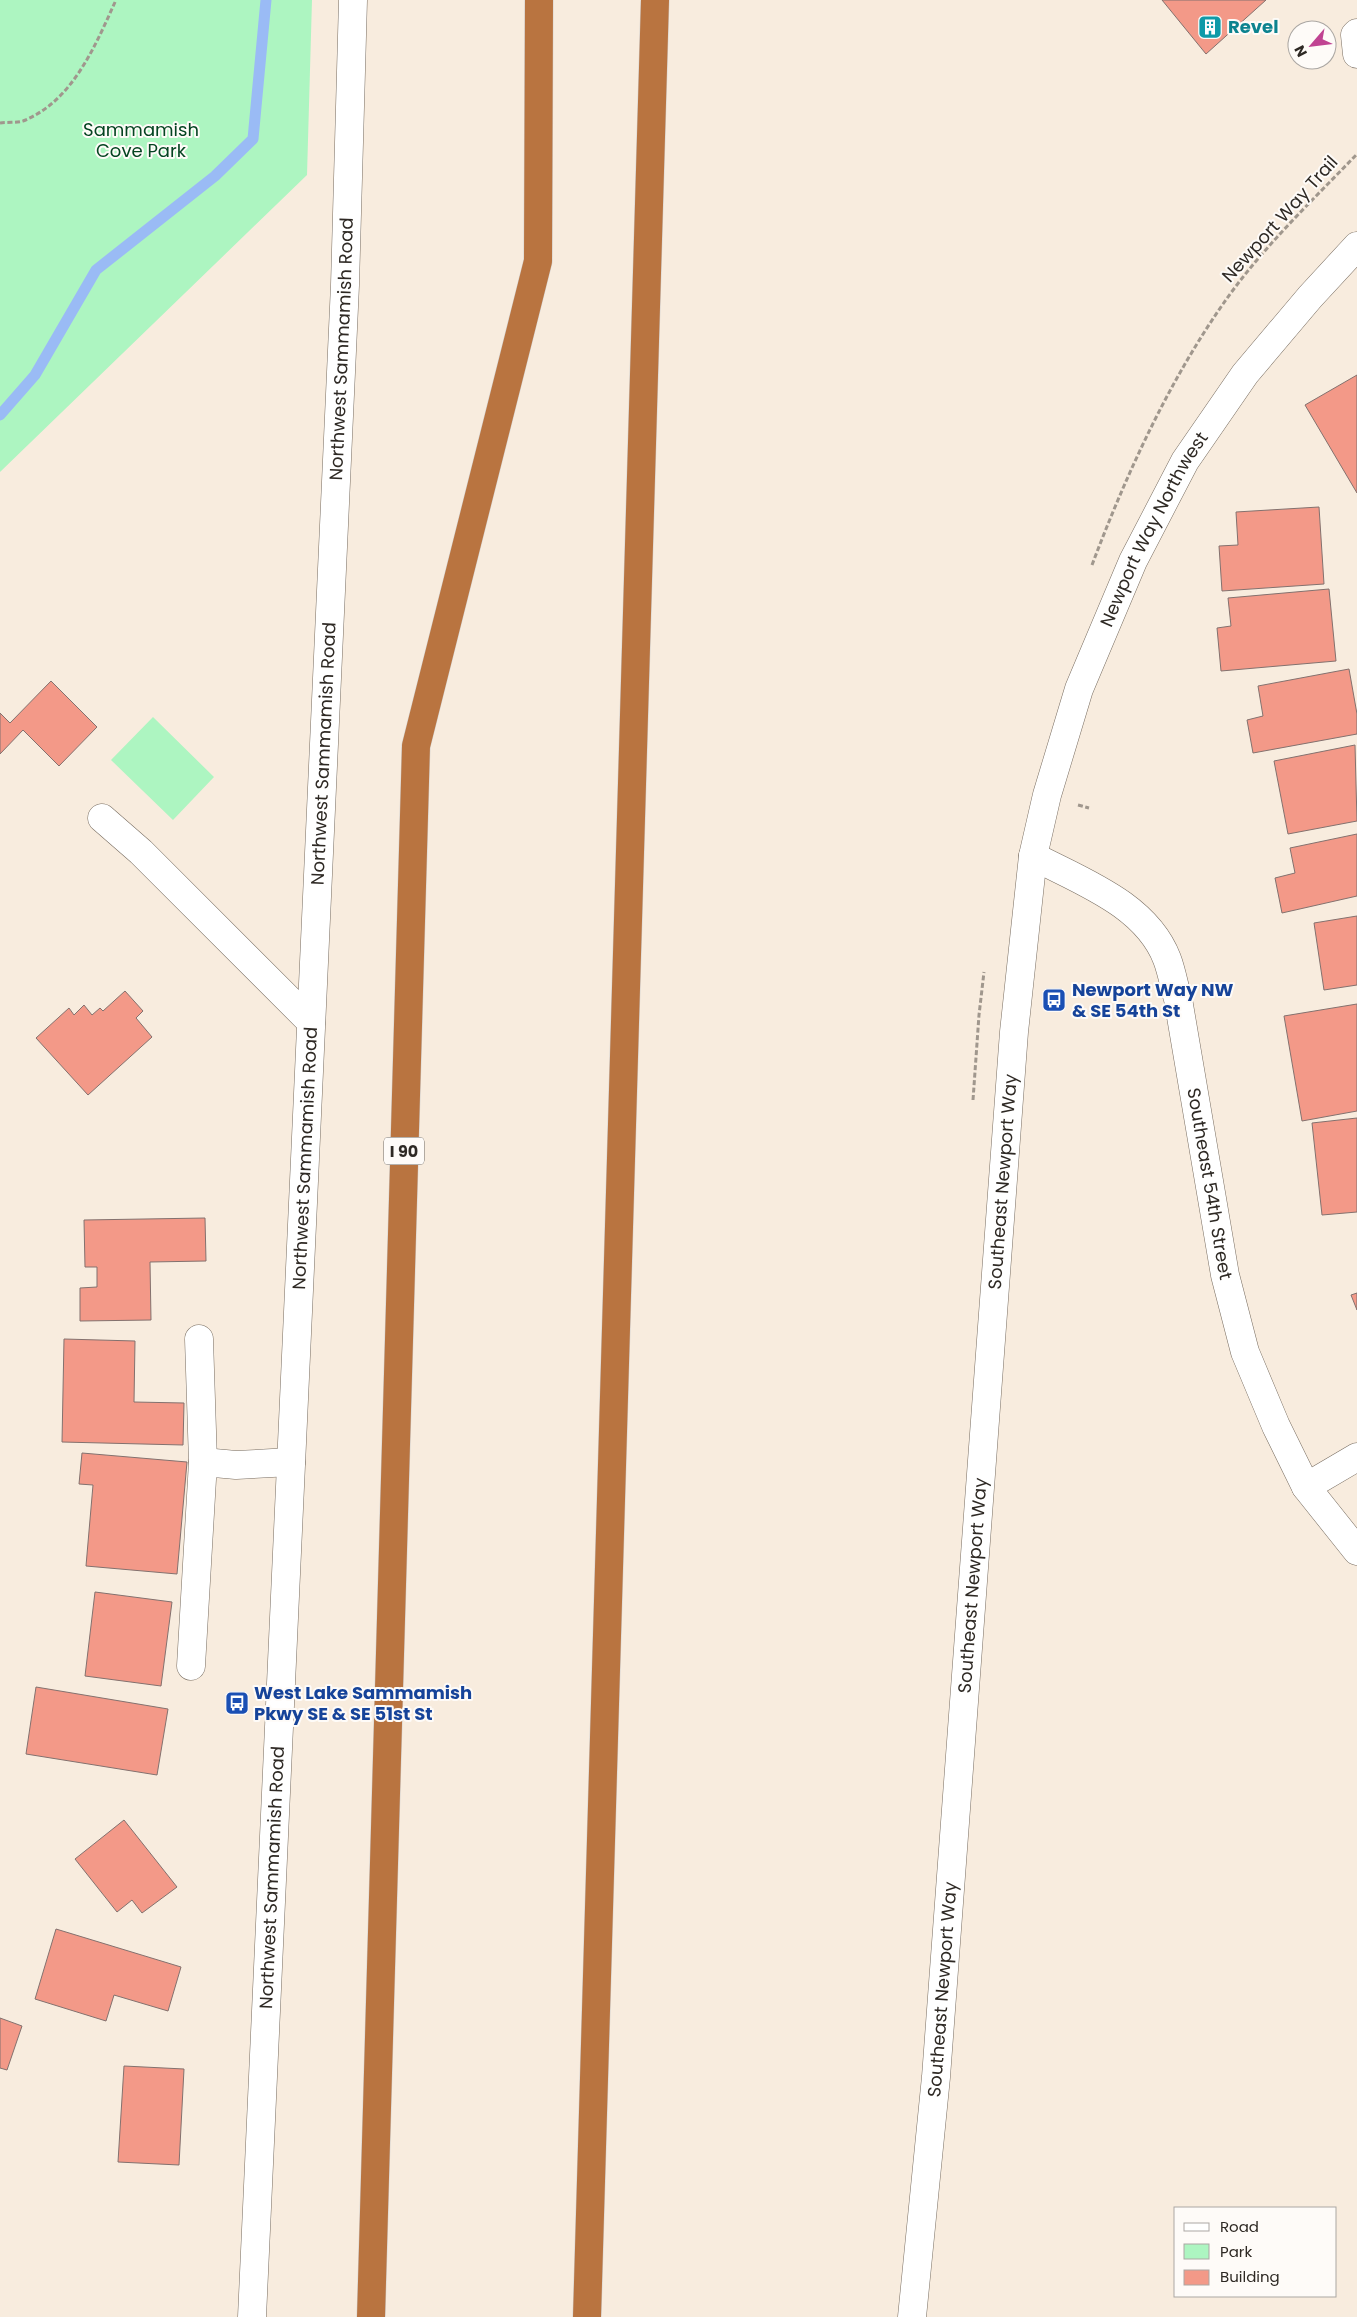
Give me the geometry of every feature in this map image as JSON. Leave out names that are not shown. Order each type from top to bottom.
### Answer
[{"type":"highway","name":"I 90","points":[[371,2317],[416,746],[538,262],[539,0]]},
{"type":"highway","points":[[587,2317],[655,0]]},
{"type":"street","name":"Northwest Sammamish Road","points":[[252,2317],[344,284],[353,0]]},
{"type":"street","points":[[1357,33],[1355,35],[1357,54]]},
{"type":"street","name":"Newport Way Northwest","points":[[1033,856],[1047,795],[1079,689],[1133,561],[1185,461],[1245,374],[1310,297],[1357,246]]},
{"type":"street","points":[[102,818],[141,852],[311,1022]]},
{"type":"street","name":"Southeast 54th Street","points":[[1033,856],[1120,903],[1146,924],[1166,957],[1178,999],[1224,1275],[1245,1352],[1276,1426],[1306,1487],[1357,1552]]},
{"type":"street","name":"Southeast Newport Way","points":[[912,2317],[936,2077],[1014,1032],[1033,856]]},
{"type":"street","points":[[192,1666],[202,1462],[200,1339]]},
{"type":"street","points":[[1306,1487],[1357,1457]]},
{"type":"street","points":[[202,1462],[236,1465],[291,1462]]},
{"type":"path","points":[[0,123],[22,121],[58,100],[92,53],[116,0]]},
{"type":"path","name":"Newport Way Trail","points":[[1190,354],[1224,303],[1265,252],[1357,154]]},
{"type":"green space","name":"Sammamish Cove Park","points":[[0,0],[312,0],[307,175],[0,472]]},
{"type":"green space","points":[[153,717],[214,777],[173,820],[111,760]]},
{"type":"building","name":"Revel","points":[[1162,0],[1266,0],[1206,54]]},
{"type":"building","points":[[1357,375],[1357,493],[1305,405]]},
{"type":"building","points":[[1319,507],[1324,584],[1222,591],[1219,546],[1238,545],[1236,512]]},
{"type":"building","points":[[1329,589],[1336,661],[1221,671],[1217,628],[1231,626],[1228,598]]},
{"type":"building","points":[[1349,669],[1357,714],[1357,734],[1253,753],[1247,720],[1263,716],[1258,686]]},
{"type":"building","points":[[51,681],[97,727],[59,766],[23,730],[0,754],[0,713],[10,723]]},
{"type":"building","points":[[1355,745],[1357,821],[1288,834],[1274,761]]},
{"type":"building","points":[[1357,834],[1357,896],[1282,913],[1275,878],[1295,873],[1290,848]]},
{"type":"building","points":[[1357,916],[1357,985],[1324,990],[1314,923]]},
{"type":"building","points":[[125,991],[143,1011],[136,1018],[152,1037],[88,1095],[36,1038],[69,1008],[74,1015],[84,1005],[92,1015],[100,1008],[103,1011]]},
{"type":"building","points":[[1357,1004],[1357,1111],[1302,1121],[1284,1016]]},
{"type":"building","points":[[1357,1118],[1357,1212],[1322,1215],[1312,1123]]},
{"type":"building","points":[[205,1218],[206,1261],[150,1262],[151,1320],[80,1321],[80,1288],[97,1287],[97,1267],[85,1267],[84,1220]]},
{"type":"building","points":[[1357,1293],[1357,1310],[1351,1295]]},
{"type":"building","points":[[64,1339],[135,1341],[134,1402],[184,1403],[183,1445],[62,1442]]},
{"type":"building","points":[[82,1453],[187,1462],[177,1574],[86,1566],[93,1485],[79,1484]]},
{"type":"building","points":[[95,1592],[172,1602],[161,1686],[85,1676]]},
{"type":"building","points":[[36,1687],[168,1709],[157,1775],[26,1754]]},
{"type":"building","points":[[124,1820],[177,1887],[142,1913],[132,1900],[117,1912],[75,1859]]},
{"type":"building","points":[[56,1929],[181,1967],[168,2011],[114,1995],[106,2021],[35,1999]]},
{"type":"building","points":[[0,2018],[22,2026],[7,2070],[0,2068]]},
{"type":"building","points":[[124,2066],[184,2069],[179,2165],[118,2162]]},
{"type":"waterway","points":[[0,415],[35,375],[96,270],[215,176],[253,139],[266,0]]},
{"type":"place","name":"Revel","points":[[1210,27]]},
{"type":"place","name":"Newport Way NW & SE 54th St","points":[[1054,1000]]},
{"type":"place","name":"West Lake Sammamish Pkwy SE & SE 51st St","points":[[237,1703]]}]
